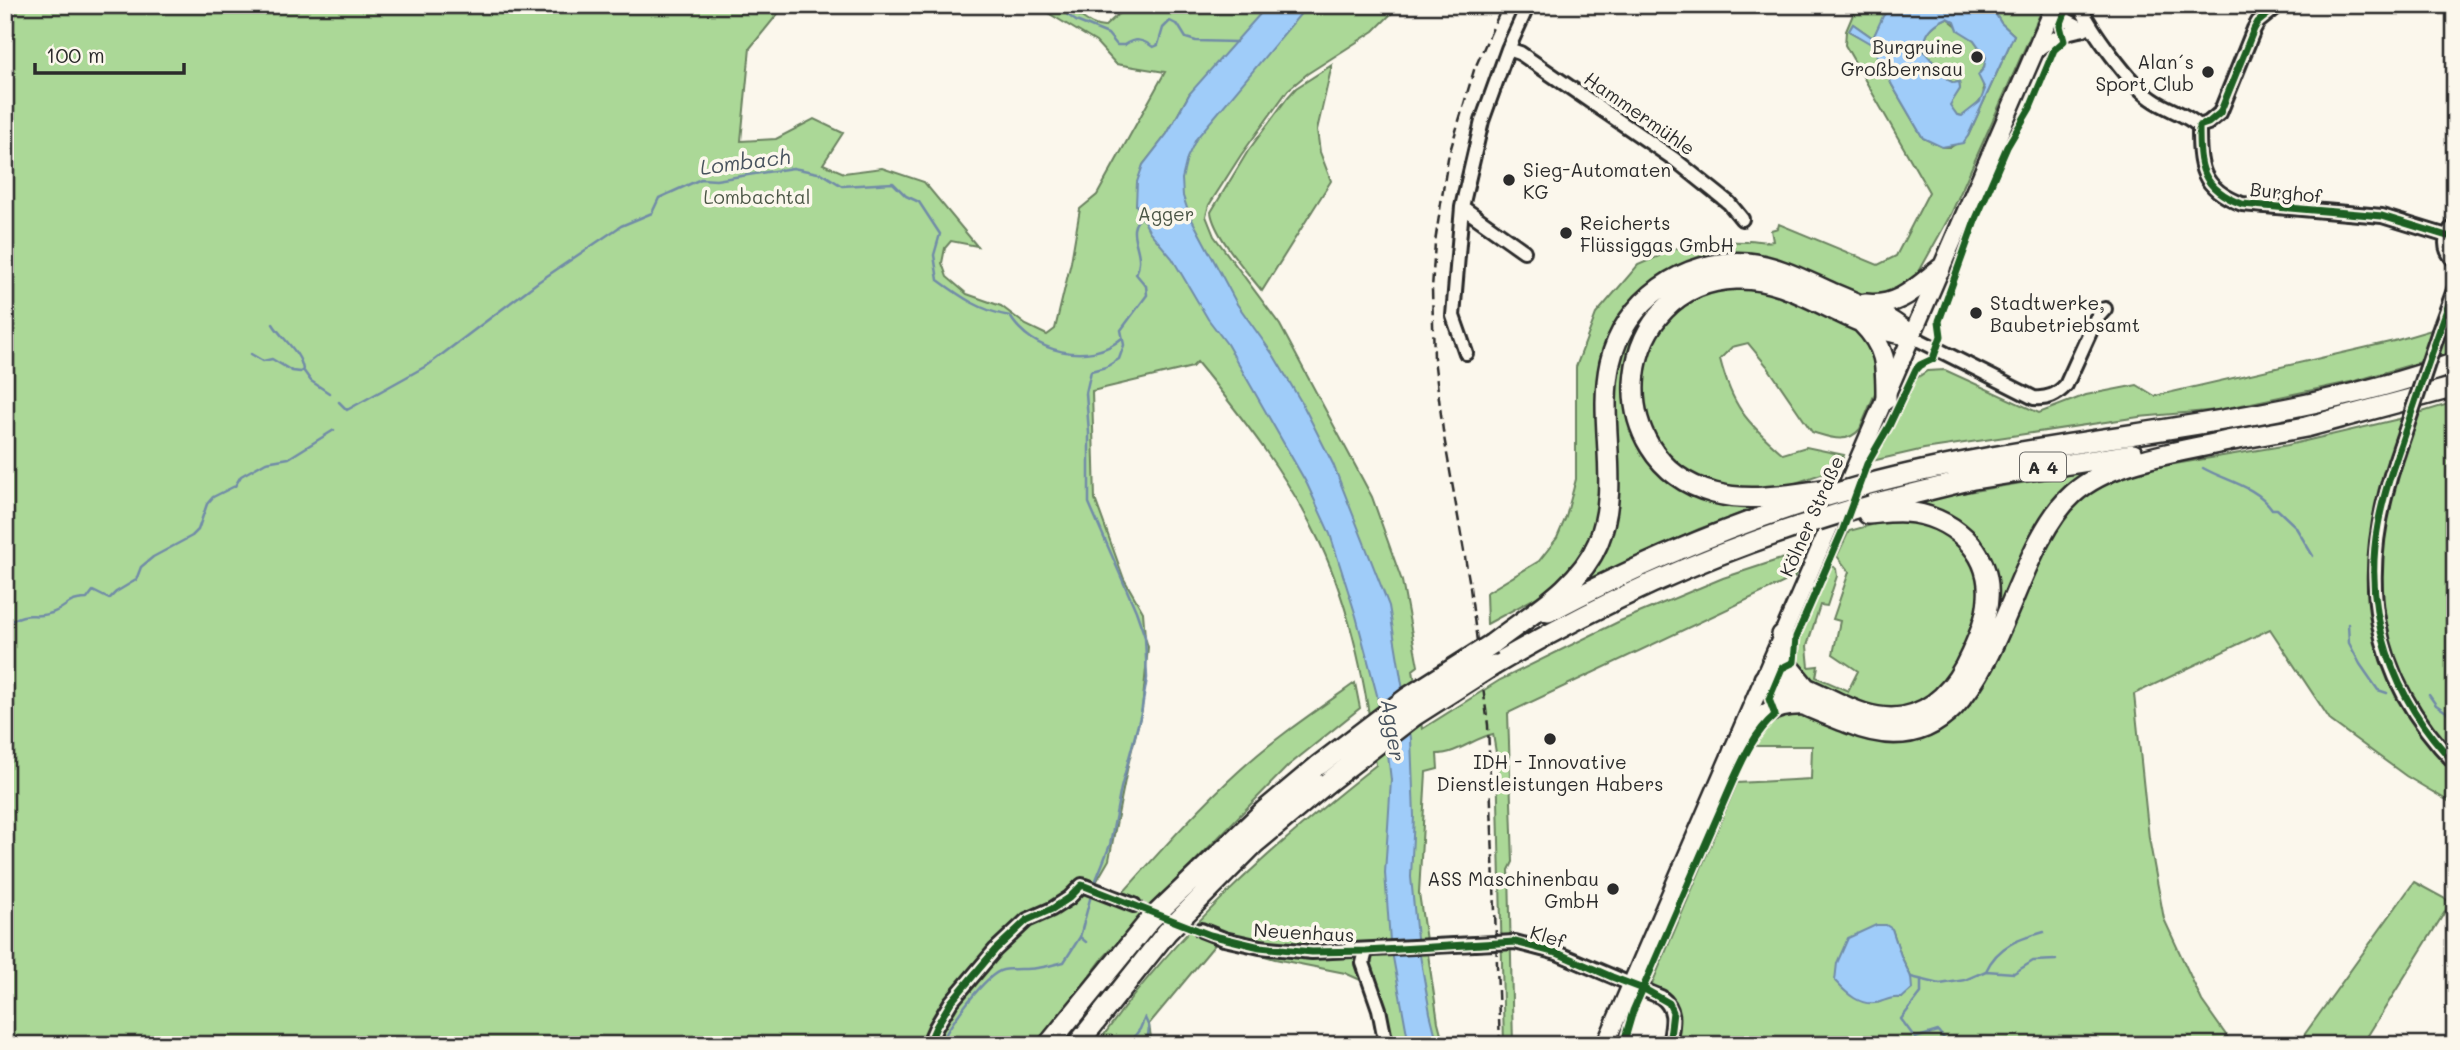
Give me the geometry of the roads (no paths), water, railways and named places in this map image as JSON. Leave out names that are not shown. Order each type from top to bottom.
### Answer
[{"type":"highway","points":[[1492,644],[1574,579],[1599,540],[1609,495],[1606,395],[1610,364],[1625,326],[1646,298],[1665,284],[1711,265],[1740,263],[1775,269],[1893,320],[1911,336]]},
{"type":"highway","points":[[1856,303],[1877,306],[1897,301],[1940,269]]},
{"type":"highway","points":[[1829,492],[1736,496],[1703,489],[1676,475],[1655,453],[1640,426],[1634,402],[1634,368],[1644,340],[1664,312],[1691,292],[1726,279],[1767,281],[1861,323],[1911,336]]},
{"type":"highway","points":[[1861,323],[1872,333],[1882,350],[1886,368],[1885,399]]},
{"type":"highway","name":"A 4","points":[[1829,492],[1986,457],[2279,409],[2358,391],[2455,363]]},
{"type":"highway","name":"A 4","points":[[1854,512],[1986,477],[2306,427],[2455,387]]},
{"type":"highway","points":[[1782,635],[1787,665],[1807,698],[1856,726],[1883,733],[1919,729],[1942,717],[1963,699],[1977,678],[2037,542],[2052,518],[2073,495],[2086,484],[2116,468],[2232,440]]},
{"type":"highway","points":[[1048,1045],[1150,920],[1264,811],[1318,765],[1407,698],[1492,644],[1603,583],[1678,549],[1829,492]]},
{"type":"highway","points":[[1077,1045],[1167,932],[1254,844],[1327,783],[1414,716],[1494,665],[1612,600],[1737,546],[1818,520],[1854,512],[1923,514],[1948,524],[1959,532],[1968,540],[1982,562],[1988,586],[1986,610],[1976,643],[1956,681],[1938,701],[1918,713],[1897,717],[1875,716],[1842,705],[1776,691],[1764,679]]},
{"type":"highway","points":[[1734,750],[1767,712],[1807,698]]},
{"type":"main road","name":"Kölner Straße","points":[[1605,1045],[2055,6]]},
{"type":"street","points":[[1466,353],[1453,316],[1462,207],[1482,121],[1508,49],[1528,5]]},
{"type":"street","points":[[2080,5],[2097,35],[2134,83],[2151,99],[2199,126],[2208,123],[2220,113],[2254,29],[2258,22],[2279,5]]},
{"type":"street","points":[[2055,6],[2063,18],[2097,35]]},
{"type":"street","points":[[2035,51],[2067,31],[2084,29]]},
{"type":"street","name":"Hammermühle","points":[[1508,49],[1520,53],[1674,159],[1729,203],[1742,219]]},
{"type":"street","name":"Burghof","points":[[2199,126],[2200,164],[2214,189],[2225,197],[2242,204],[2382,216],[2451,231]]},
{"type":"street","points":[[1462,207],[1524,251]]},
{"type":"street","points":[[2451,231],[2447,251],[2455,261]]},
{"type":"street","points":[[2455,287],[2382,506],[2376,537],[2374,579],[2377,613],[2385,647],[2406,699],[2431,737],[2455,763]]},
{"type":"street","points":[[1911,336],[2034,398],[2048,397],[2058,393],[2066,385],[2096,319],[2105,309]]},
{"type":"street","points":[[929,1045],[936,1027],[962,988],[995,950],[1027,920],[1069,898],[1082,885],[1134,905]]},
{"type":"street","name":"Neuenhaus","points":[[1201,930],[1241,944],[1278,950],[1366,951]]},
{"type":"street","name":"Klef","points":[[1366,951],[1515,942],[1558,953],[1669,1003],[1673,1012],[1670,1045]]},
{"type":"street","points":[[1366,951],[1363,963],[1379,1009],[1386,1045]]},
{"type":"water","name":"Agger","points":[[1268,5],[1308,5],[1196,139],[1187,158],[1182,179],[1183,196],[1189,214],[1237,304],[1274,356],[1333,464],[1389,606],[1411,738],[1414,816],[1411,877],[1417,938],[1438,1045],[1409,1045],[1390,941],[1385,873],[1391,780],[1388,755],[1377,695],[1330,534],[1307,484],[1227,344],[1208,319],[1172,258],[1149,231],[1136,205],[1137,182],[1143,165],[1167,134],[1190,93]]},
{"type":"water","points":[[1893,5],[1990,5],[2001,23],[2014,35],[1963,143],[1942,147],[1923,138],[1871,44],[1849,31],[1853,24],[1873,38],[1883,16]],"holes":[[[1947,18],[1955,22],[1958,30],[1974,40],[1986,57],[1984,68],[1978,75],[1985,89],[1980,102],[1962,116],[1957,115],[1950,105],[1960,89],[1959,82],[1948,80],[1923,50],[1927,34],[1933,27]]]},
{"type":"water","points":[[1876,925],[1886,925],[1892,929],[1911,977],[1912,989],[1902,998],[1867,1003],[1849,995],[1835,981],[1837,963],[1848,938]]},
{"type":"waterway","points":[[1054,5],[1076,21],[1108,34],[1117,45],[1139,40],[1153,47],[1158,45],[1163,28],[1170,21],[1178,25],[1186,38],[1196,41],[1236,42]]},
{"type":"waterway","name":"Lombach","points":[[339,402],[347,410],[428,365],[538,282],[621,226],[652,213],[659,198],[701,179],[716,180],[793,168],[823,174],[842,186],[893,183],[906,196],[919,202],[940,234],[934,255],[938,280],[963,298],[1010,316],[1032,339],[1062,351],[1078,353],[1109,347],[1122,338]]},
{"type":"waterway","points":[[1096,880],[1110,845],[1147,678],[1145,637],[1089,503],[1086,393],[1091,371],[1106,367],[1119,359],[1124,345],[1121,330],[1147,295],[1146,286],[1136,274],[1139,257],[1134,234],[1137,221],[1144,215]]},
{"type":"waterway","points":[[273,324],[295,351],[303,370]]},
{"type":"waterway","points":[[251,354],[263,361],[272,359],[292,371],[303,370],[311,381],[329,393]]},
{"type":"waterway","name":"Lombach","points":[[5,625],[20,617],[52,613],[70,602],[87,599],[93,591],[109,599],[136,580],[141,567],[153,557],[192,536],[198,530],[207,504],[213,497],[235,486],[241,476],[266,462],[289,458],[334,430]]},
{"type":"waterway","points":[[2203,468],[2249,489],[2272,509],[2277,509],[2295,526],[2313,556]]},
{"type":"waterway","points":[[2348,624],[2349,643],[2360,664],[2378,690],[2387,693]]},
{"type":"waterway","points":[[2429,695],[2436,705],[2455,718]]},
{"type":"waterway","points":[[1086,942],[1080,937],[1090,899]]},
{"type":"waterway","points":[[1986,971],[1997,955],[2010,944],[2044,932]]},
{"type":"waterway","points":[[940,1045],[968,1002],[995,974],[1003,970],[1033,969],[1064,962],[1080,937]]},
{"type":"waterway","points":[[1911,977],[1940,984],[1965,980],[1986,971],[2014,973],[2033,961],[2056,960]]},
{"type":"waterway","points":[[1921,980],[1921,993],[1901,1019],[1915,1038],[1938,1031],[1949,1045]]},
{"type":"waterway","points":[[1128,1045],[1145,1017]]},
{"type":"waterway","points":[[1145,1018],[1149,1027],[1147,1045]]},
{"type":"tunnel","points":[[1134,905],[1201,930]]},
{"type":"railway","points":[[1500,1045],[1488,725],[1469,580],[1443,431],[1434,358],[1432,289],[1435,242],[1448,158],[1474,70],[1503,5]]},
{"type":"place","name":"Burgruine Großbernsau","points":[[1977,57]]},
{"type":"place","name":"Alan´s Sport Club","points":[[2208,72]]},
{"type":"place","name":"Sieg-Automaten KG","points":[[1509,180]]},
{"type":"place","name":"Reicherts Flüssiggas GmbH","points":[[1566,233]]},
{"type":"place","name":"Stadtwerke, Baubetriebsamt","points":[[1976,313]]},
{"type":"place","name":"IDH - Innovative Dienstleistungen Habers","points":[[1550,739]]},
{"type":"place","name":"ASS Maschinenbau GmbH","points":[[1613,889]]},
{"type":"park label","name":"Lombachtal","points":[[757,196]]}]
